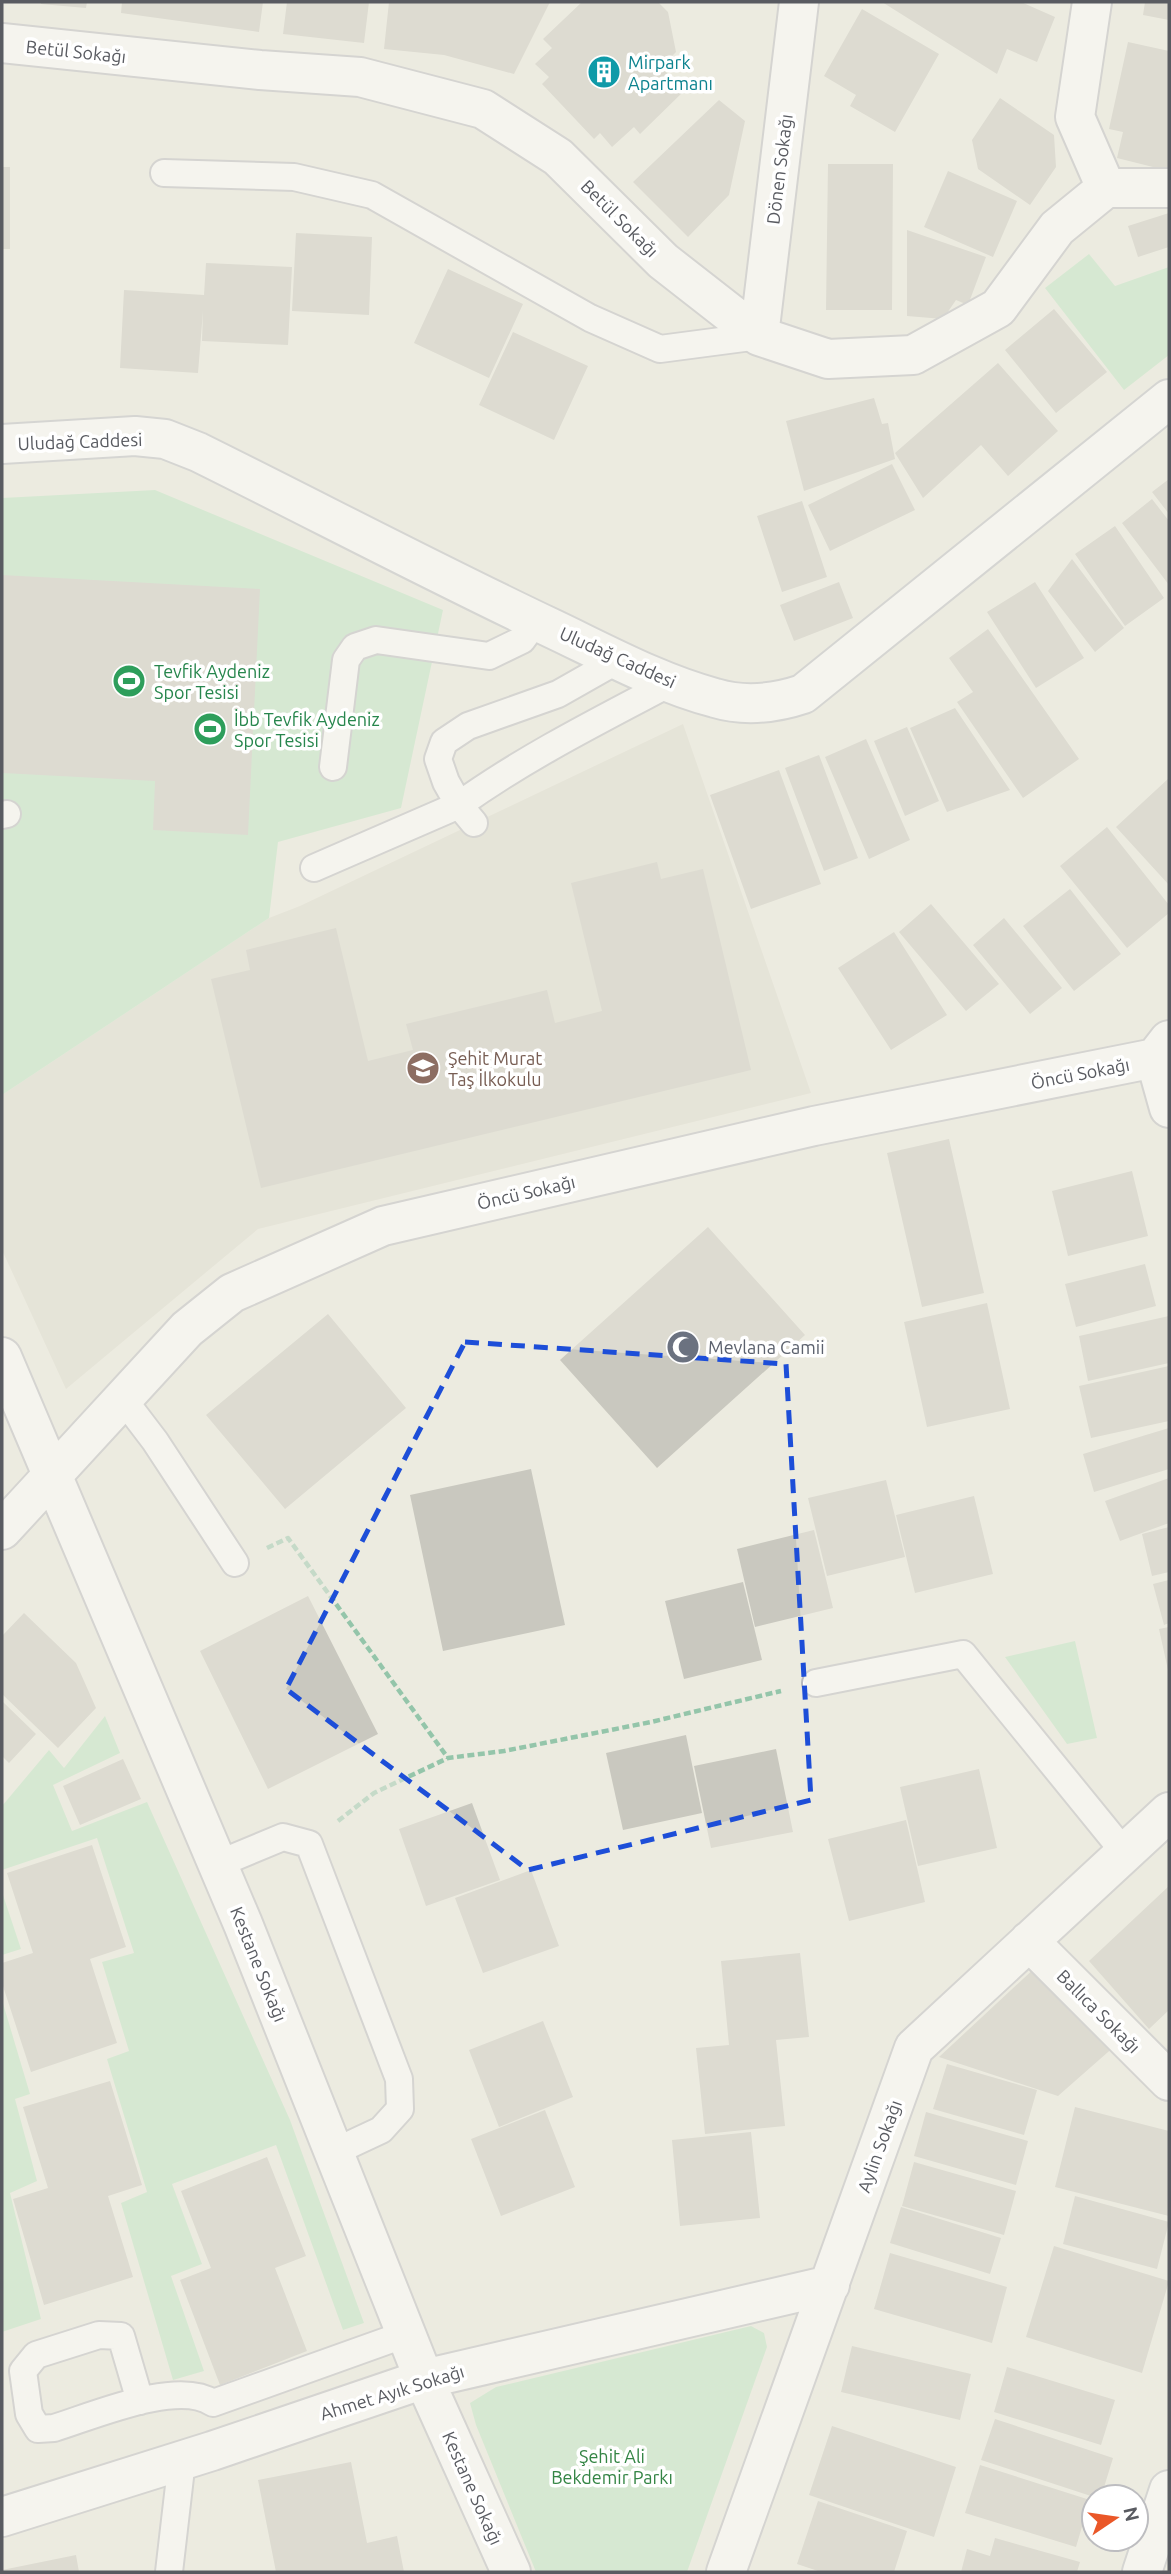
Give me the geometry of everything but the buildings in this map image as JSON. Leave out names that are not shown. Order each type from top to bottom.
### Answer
[{"type":"street","name":"Dönen Sokağı","points":[[759,336],[799,2]]},
{"type":"street","points":[[1092,2],[1074,117],[1106,188],[1169,188]]},
{"type":"street","name":"Betül Sokağı","points":[[2,43],[260,70],[360,77],[483,109],[558,157],[663,261],[759,336],[828,359],[912,355],[998,308],[1057,228],[1106,188]]},
{"type":"street","name":"Uludağ Caddesi","points":[[2,444],[135,436],[165,439],[198,452],[618,660],[715,699],[752,704],[777,703],[803,695],[1169,399]]},
{"type":"street","points":[[1162,1049],[1169,1108]]},
{"type":"street","name":"Öncü Sokağı","points":[[2,1530],[187,1329],[232,1293],[383,1226],[1162,1049]]},
{"type":"street","name":"Kestane Sokağı","points":[[2,1357],[218,1864],[424,2379],[511,2572]]},
{"type":"street","name":"Aylin Sokağı","points":[[726,2572],[914,2048],[1169,1812]]},
{"type":"street","name":"Ballıca Sokağı","points":[[1030,1941],[1169,2081]]},
{"type":"street","name":"Ahmet Ayık Sokağı","points":[[2,2518],[424,2379],[830,2285]]},
{"type":"street","points":[[1142,2572],[1169,2490]]},
{"type":"lane","points":[[164,173],[294,177],[372,195],[590,318],[660,349],[759,336]]},
{"type":"lane","points":[[333,766],[346,660],[355,647],[376,640],[489,656],[522,640],[536,621]]},
{"type":"lane","points":[[466,814],[446,782],[438,759],[444,742],[468,726],[558,694],[618,660]]},
{"type":"lane","points":[[314,868],[466,814],[485,786],[572,735],[672,682]]},
{"type":"lane","points":[[123,1399],[155,1441],[234,1563]]},
{"type":"lane","points":[[816,1683],[963,1654],[1125,1853]]},
{"type":"lane","points":[[218,1864],[283,1838],[309,1844],[399,2079],[400,2109],[382,2130],[334,2152]]},
{"type":"lane","points":[[140,2401],[121,2336],[99,2335],[36,2355],[23,2371],[29,2414],[38,2428],[54,2428],[140,2401],[162,2394],[205,2397],[213,2403],[406,2334]]},
{"type":"lane","points":[[169,2572],[181,2460]]},
{"type":"path","points":[[234,1563],[289,1538],[448,1758]]},
{"type":"path","points":[[309,1844],[374,1793],[448,1758],[504,1751],[651,1722],[816,1683]]},
{"type":"highlighted area","points":[[465,1342],[786,1364],[811,1800],[528,1870],[286,1689]]},
{"type":"shaded area","name":"Şehit Murat Taş İlkokulu","points":[[683,724],[811,1093],[258,1229],[66,1389],[2,1250],[2,1095],[269,918],[300,906]]},
{"type":"green space","points":[[1089,254],[1115,286],[1169,267],[1169,355],[1124,390],[1045,288]]},
{"type":"green space","name":"İbb Tevfik Aydeniz Spor Tesisi","points":[[155,490],[443,610],[401,808],[278,842],[269,918],[2,1095],[2,498]]},
{"type":"green space","points":[[1075,1641],[1097,1738],[1067,1744],[1005,1657]]},
{"type":"green space","points":[[105,1716],[120,1753],[53,1785],[72,1831],[147,1802],[290,2120],[364,2323],[343,2330],[276,2145],[172,2184],[202,2264],[171,2276],[204,2371],[173,2380],[121,2203],[147,2192],[107,2059],[129,2051],[102,1962],[134,1953],[97,1838],[2,1870],[2,1806],[49,1750],[64,1768]]},
{"type":"green space","points":[[2,1892],[21,1949],[2,1955]]},
{"type":"green space","points":[[2,2000],[30,2094],[15,2099],[37,2181],[10,2193],[41,2319],[2,2332]]},
{"type":"green space","name":"Şehit Ali Bekdemir Parkı","points":[[751,2326],[764,2333],[767,2347],[687,2572],[536,2572],[476,2425],[470,2403],[496,2387]]},
{"type":"place","name":"Mirpark Apartmanı","points":[[604,72]]},
{"type":"place","name":"Tevfik Aydeniz Spor Tesisi","points":[[129,681]]},
{"type":"place","name":"İbb Tevfik Aydeniz Spor Tesisi","points":[[210,729]]},
{"type":"place","name":"Şehit Murat Taş İlkokulu","points":[[423,1068]]},
{"type":"place","name":"Mevlana Camii","points":[[683,1347]]}]
